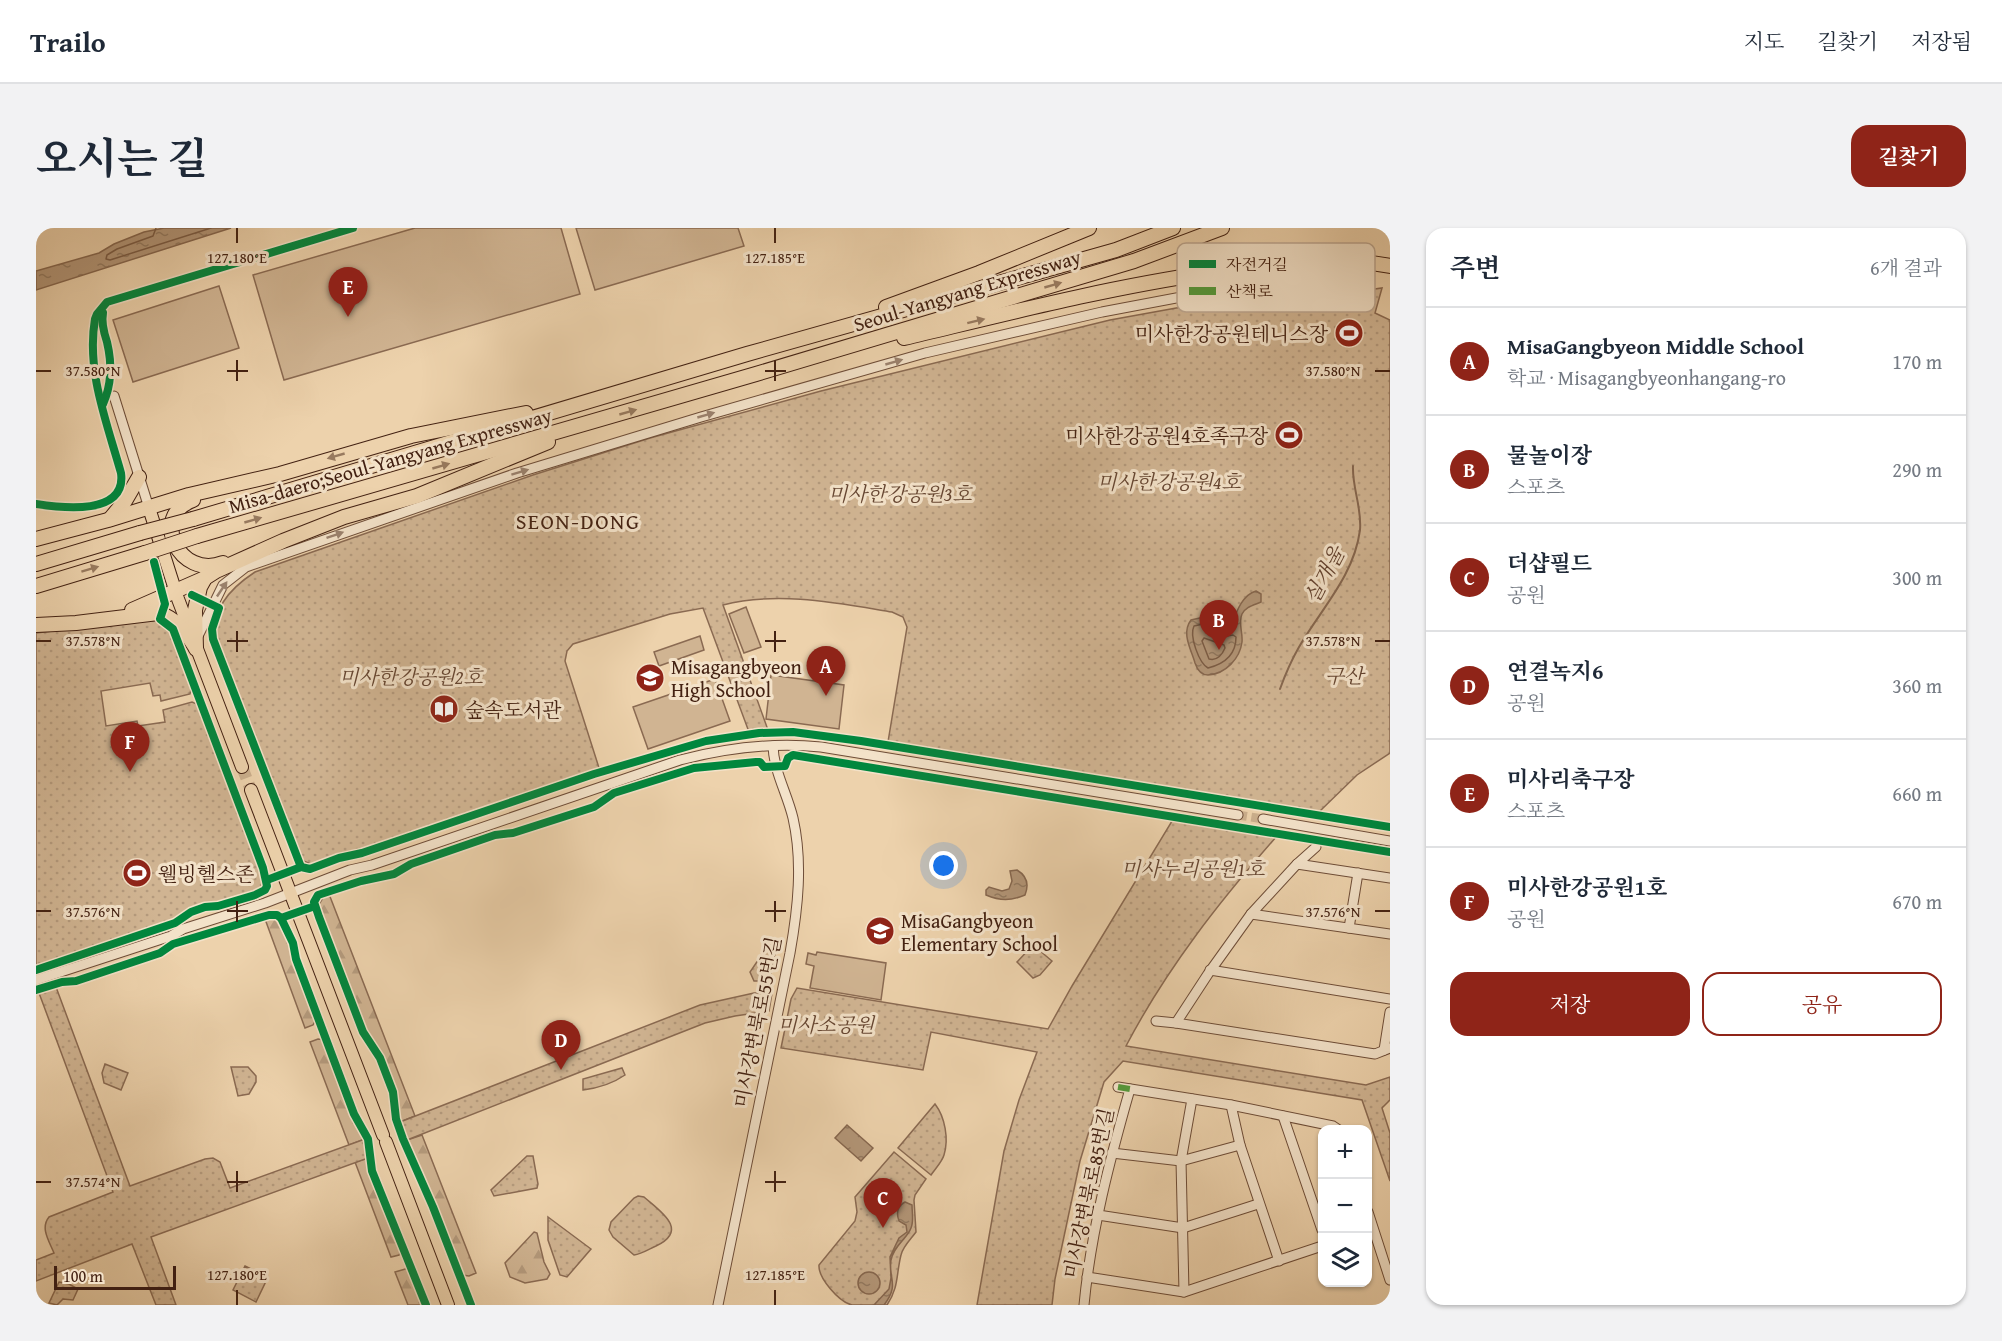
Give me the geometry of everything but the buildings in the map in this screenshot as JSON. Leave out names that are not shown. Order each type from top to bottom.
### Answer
[{"type":"highway","points":[[747,354],[979,273],[1089,228]]},
{"type":"highway","name":"Seoul-Yangyang Expressway","points":[[747,354],[1105,254],[1173,228]]},
{"type":"highway","name":"Seoul-Yangyang Expressway","points":[[1182,243],[1222,228]]},
{"type":"highway","name":"Seoul-Yangyang Expressway","points":[[756,374],[1134,261],[1177,245]]},
{"type":"highway","points":[[1375,264],[1390,266]]},
{"type":"highway","points":[[756,374],[1061,300],[1177,277]]},
{"type":"highway","name":"Misa-daero;Seoul-Yangyang Expressway","points":[[36,564],[747,354]]},
{"type":"highway","name":"Misa-daero;Seoul-Yangyang Expressway","points":[[36,586],[197,536],[756,374]]},
{"type":"highway","points":[[36,537],[64,533],[411,436],[598,399]]},
{"type":"highway","points":[[237,483],[184,503],[176,510],[172,534],[174,546],[183,556],[196,564],[217,566],[344,517],[417,496],[601,420]]},
{"type":"highway","points":[[108,520],[125,501],[140,477]]},
{"type":"highway","points":[[111,618],[205,578],[283,541]]},
{"type":"highway","points":[[196,645],[195,610],[200,587],[205,578]]},
{"type":"highway","points":[[36,625],[76,623],[147,613],[163,614],[183,628],[196,645]]},
{"type":"main road","points":[[149,508],[175,591],[242,767]]},
{"type":"main road","points":[[251,790],[448,1305]]},
{"type":"street","points":[[196,645],[223,585],[246,567],[502,478],[701,417],[925,353],[1102,312],[1177,298]]},
{"type":"street","points":[[114,396],[149,508]]},
{"type":"street","points":[[36,630],[76,623]]},
{"type":"street","name":"미사강변북로55번길","points":[[718,1305],[781,999],[798,904],[798,862],[794,826],[775,766],[773,746]]},
{"type":"street","points":[[36,980],[162,939],[183,929],[291,893],[350,870],[372,865],[680,760],[723,750],[807,746],[1238,815]]},
{"type":"street","points":[[1263,819],[1390,841]]},
{"type":"street","points":[[1176,1023],[1210,970],[1251,914],[1316,847]]},
{"type":"street","points":[[1297,864],[1390,878]]},
{"type":"street","points":[[1349,928],[1358,873]]},
{"type":"street","points":[[1251,914],[1390,934]]},
{"type":"street","points":[[1210,970],[1390,999]]},
{"type":"street","points":[[1156,1021],[1375,1053],[1387,1049],[1390,1012]]},
{"type":"street","points":[[1118,1087],[1231,1105],[1328,1125]]},
{"type":"street","name":"미사강변북로85번길","points":[[1084,1305],[1098,1215],[1130,1089]]},
{"type":"street","points":[[1184,1292],[1181,1161],[1192,1099]]},
{"type":"street","points":[[1231,1105],[1240,1145],[1258,1204],[1279,1261]]},
{"type":"street","points":[[1283,1116],[1318,1216]]},
{"type":"street","points":[[1112,1153],[1181,1161],[1240,1145]]},
{"type":"street","points":[[1098,1215],[1182,1228],[1258,1204]]},
{"type":"street","points":[[1371,1233],[1390,1280]]},
{"type":"street","points":[[1087,1277],[1184,1292],[1318,1248]]},
{"type":"green space","points":[[415,228],[561,228],[580,294],[284,380],[253,275]]},
{"type":"green space","points":[[576,228],[738,228],[744,246],[595,290]]},
{"type":"green space","points":[[219,286],[239,348],[133,382],[113,320]]},
{"type":"green space","points":[[1382,288],[1375,313],[1390,320],[1390,753],[1357,775],[1319,812],[888,742],[907,627],[903,617],[892,612],[829,602],[765,599],[723,605],[768,730],[749,732],[703,608],[670,614],[573,644],[567,651],[565,661],[600,771],[313,865],[299,859],[217,644],[215,632],[216,621],[223,602],[237,586],[255,572],[533,475],[650,438],[821,391],[1110,320],[1177,308],[1177,312],[1375,312],[1375,289]]},
{"type":"green space","points":[[746,607],[761,647],[744,653],[729,614]]},
{"type":"green space","points":[[154,619],[170,628],[191,689],[190,694],[161,701],[160,695],[153,696],[150,683],[101,691],[106,726],[137,721],[138,726],[165,722],[163,710],[192,702],[197,704],[265,882],[263,888],[258,892],[218,905],[187,911],[174,920],[36,966],[36,633]]},
{"type":"green space","points":[[700,636],[704,650],[659,666],[654,652]]},
{"type":"green space","points":[[771,675],[844,685],[839,729],[766,719]]},
{"type":"green space","points":[[715,679],[730,721],[648,749],[633,707]]},
{"type":"green space","name":"미사누리공원1호","points":[[1172,821],[1277,836],[1195,936],[1142,1017],[1126,1046],[1366,1085],[1390,1077],[1390,1100],[1382,1108],[1390,1133],[1390,1181],[1362,1100],[1123,1061],[1104,1082],[1080,1161],[1055,1279],[1052,1305],[977,1305],[1004,1151],[1019,1100],[1037,1052],[931,1032],[923,1070],[781,1048],[791,999],[797,988],[1048,1029]]},
{"type":"green space","points":[[329,894],[415,1116],[400,1122],[396,1092],[384,1058],[366,1032],[318,906],[324,896]]},
{"type":"green space","points":[[273,917],[280,921],[289,942],[316,1020],[313,1025],[305,1028],[265,919]]},
{"type":"green space","points":[[769,944],[776,949],[771,973],[763,981],[754,981],[750,972]]},
{"type":"green space","points":[[1033,945],[1052,961],[1040,975],[1033,978],[1017,962]]},
{"type":"green space","points":[[817,952],[886,963],[881,1000],[810,988],[814,966],[806,964],[808,953],[816,955]]},
{"type":"green space","points":[[56,987],[130,1186],[213,1158],[220,1162],[230,1188],[365,1139],[368,1158],[151,1237],[176,1305],[156,1305],[132,1244],[36,1281],[36,1260],[54,1253],[45,1230],[49,1217],[113,1192],[39,993]]},
{"type":"green space","points":[[754,993],[772,993],[769,1011],[705,1023],[407,1140],[400,1122],[700,1005]]},
{"type":"green space","points":[[318,1039],[324,1040],[352,1116],[365,1139],[349,1145],[310,1042]]},
{"type":"green space","points":[[105,1064],[128,1073],[121,1090],[104,1083],[102,1073]]},
{"type":"green space","points":[[231,1067],[248,1067],[256,1076],[256,1082],[249,1094],[238,1096]]},
{"type":"green space","points":[[622,1068],[625,1075],[620,1078],[605,1085],[583,1090],[583,1079]]},
{"type":"green space","points":[[935,1104],[944,1122],[946,1142],[943,1158],[931,1175],[898,1148]]},
{"type":"green space","points":[[422,1135],[476,1273],[469,1276],[462,1275],[407,1140]]},
{"type":"green space","points":[[894,1152],[926,1179],[914,1200],[916,1232],[902,1252],[895,1287],[887,1305],[852,1305],[830,1289],[822,1276],[819,1265],[855,1221],[857,1212],[855,1197]]},
{"type":"green space","points":[[527,1156],[533,1156],[537,1188],[494,1196],[491,1190]]},
{"type":"green space","points":[[368,1158],[370,1172],[402,1250],[399,1255],[391,1257],[355,1162]]},
{"type":"green space","points":[[638,1196],[644,1197],[664,1214],[669,1221],[671,1234],[656,1246],[634,1255],[613,1237],[609,1230],[611,1222]]},
{"type":"green space","points":[[548,1217],[591,1249],[567,1277],[560,1275],[548,1240]]},
{"type":"green space","points":[[534,1232],[537,1233],[544,1262],[550,1274],[547,1279],[525,1283],[510,1277],[505,1263]]},
{"type":"green space","points":[[245,1266],[268,1277],[256,1302],[233,1290]]},
{"type":"green space","points":[[409,1268],[423,1305],[408,1305],[395,1272]]},
{"type":"green space","points":[[59,1282],[78,1289],[73,1300],[63,1299],[57,1305],[49,1303]]},
{"type":"water","points":[[164,228],[231,228],[36,290],[36,271],[99,253],[114,244],[144,232]]},
{"type":"water","points":[[1256,591],[1261,594],[1261,602],[1247,608],[1242,614],[1240,621],[1242,642],[1235,659],[1221,672],[1208,675],[1201,673],[1196,665],[1187,636],[1191,620],[1204,617],[1218,629],[1230,629],[1242,601]]},
{"type":"water","points":[[1017,870],[1026,881],[1025,895],[1006,900],[986,895],[989,887],[1002,891],[1009,889],[1012,881],[1010,871]]},
{"type":"water","points":[[847,1125],[873,1148],[861,1161],[835,1138]]},
{"type":"water","points":[[905,1202],[912,1205],[913,1220],[909,1232],[893,1255],[890,1264],[890,1257],[899,1238],[907,1232],[906,1225],[899,1221],[899,1208]]},
{"type":"water","points":[[869,1272],[877,1275],[880,1283],[877,1291],[869,1294],[861,1291],[858,1283],[861,1275]]},
{"type":"water","points":[[891,1276],[892,1287],[889,1298],[884,1305],[874,1305],[889,1289]]},
{"type":"waterway","name":"실개울","points":[[1280,689],[1299,647],[1336,592],[1357,547],[1360,522],[1353,466]]},
{"type":"tunnel","points":[[242,767],[251,790]]},
{"type":"tunnel","points":[[1238,815],[1263,819]]},
{"type":"marked path","points":[[1118,1087],[1130,1089]]},
{"type":"cycle path","points":[[36,504],[61,507],[90,506],[104,503],[114,497],[120,487],[121,473],[99,397],[93,358],[95,319],[107,302],[353,228]]},
{"type":"cycle path","points":[[103,313],[110,366],[110,381],[103,404]]},
{"type":"cycle path","points":[[36,970],[175,923],[191,912],[205,907],[218,906],[255,895],[265,890],[267,886],[263,868],[173,629],[160,619],[165,604],[154,562]]},
{"type":"cycle path","points":[[192,595],[219,608],[212,629],[213,639],[301,867]]},
{"type":"cycle path","points":[[267,880],[301,867],[310,869],[339,858],[362,853],[594,774],[706,741],[759,733],[793,732],[861,741],[1390,827]]},
{"type":"cycle path","points":[[471,1305],[433,1207],[403,1139],[396,1119],[393,1092],[380,1058],[363,1032],[319,917],[314,902],[318,895],[361,881],[394,874],[411,864],[495,835],[513,833],[594,807],[614,793],[694,768],[756,762],[760,762],[764,767],[785,766],[788,758],[793,755],[1390,852]]},
{"type":"cycle path","points":[[36,990],[62,982],[76,981],[160,953],[173,944],[269,915],[277,915],[281,918],[315,906]]},
{"type":"cycle path","points":[[281,918],[293,943],[296,959],[354,1114],[368,1139],[372,1171],[426,1305]]},
{"type":"place","name":"미사리축구장","points":[[348,317]]},
{"type":"place","name":"미사한강공원테니스장","points":[[1349,333]]},
{"type":"place","name":"미사한강공원4호족구장","points":[[1289,435]]},
{"type":"place","name":"물놀이장","points":[[1219,650]]},
{"type":"place","name":"Misagangbyeon High School","points":[[650,678]]},
{"type":"place","name":"MisaGangbyeon Middle School","points":[[826,696]]},
{"type":"place","name":"숲속도서관","points":[[444,709]]},
{"type":"place","name":"미사한강공원1호","points":[[130,772]]},
{"type":"place","name":"웰빙헬스존","points":[[137,873]]},
{"type":"place","name":"MisaGangbyeon Elementary School","points":[[880,931]]},
{"type":"place","name":"연결녹지6","points":[[561,1070]]},
{"type":"place","name":"더샵필드","points":[[883,1228]]},
{"type":"district","name":"SEON-DONG","points":[[578,521]]},
{"type":"park label","name":"미사한강공원4호","points":[[1169,481]]},
{"type":"park label","name":"미사한강공원3호","points":[[900,493]]},
{"type":"park label","name":"구산","points":[[1344,675]]},
{"type":"park label","name":"미사한강공원2호","points":[[411,676]]},
{"type":"park label","name":"미사소공원","points":[[826,1024]]}]
